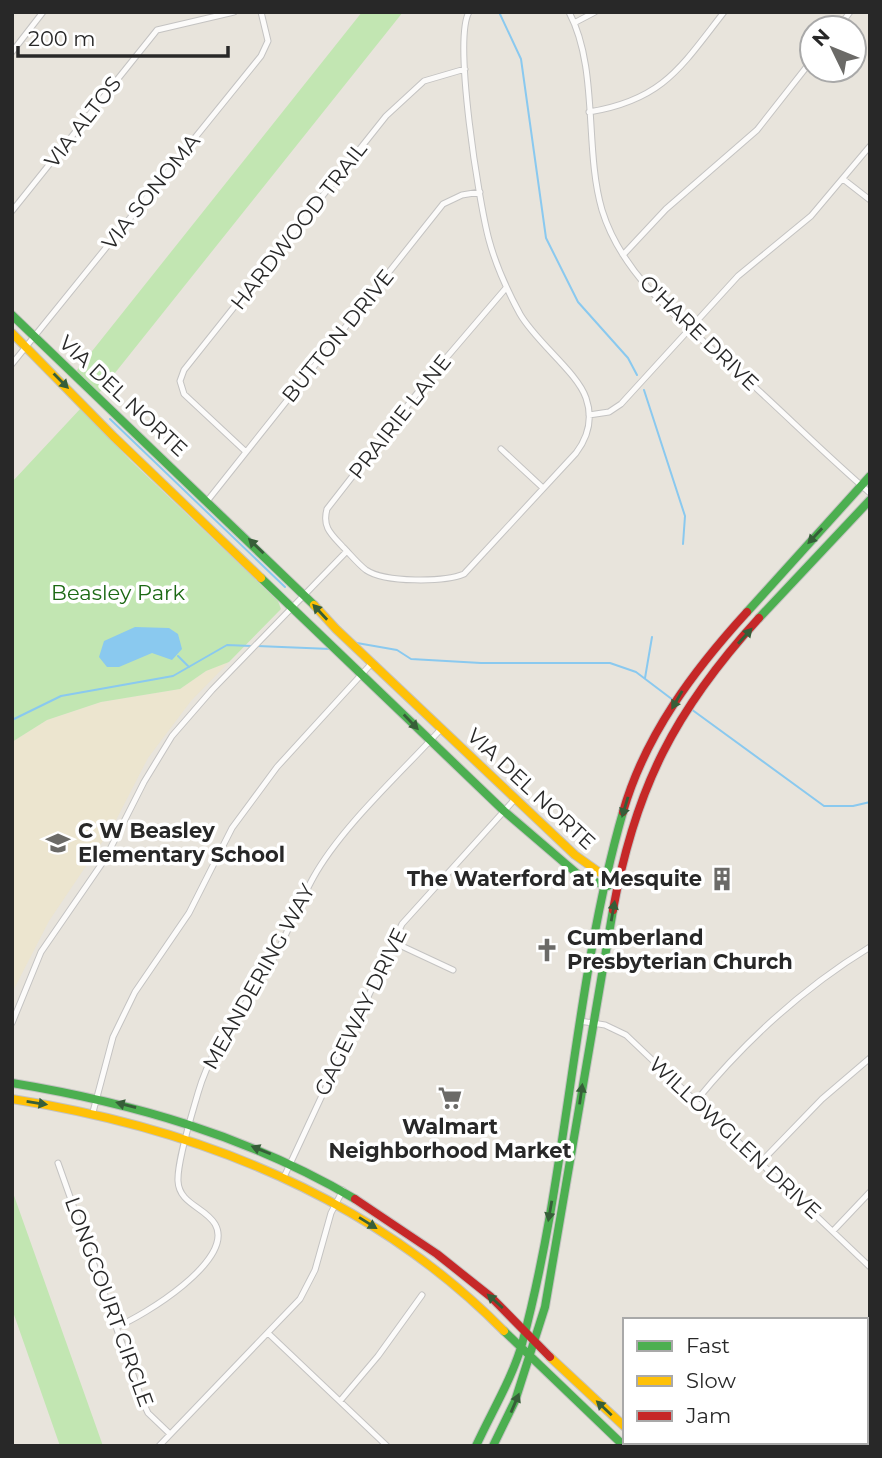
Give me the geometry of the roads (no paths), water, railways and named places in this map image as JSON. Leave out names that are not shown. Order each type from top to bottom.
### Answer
[{"type":"main road","name":"VIA DEL NORTE","points":[[12,315],[85,388],[208,500],[362,654],[515,799],[589,867],[606,874],[617,885]]},
{"type":"main road","name":"VIA DEL NORTE","points":[[12,333],[170,490],[350,659],[430,741],[504,811],[581,877],[602,886]]},
{"type":"main road","points":[[475,1446],[521,1347],[546,1234],[602,886],[639,769],[690,677],[712,647],[870,476]]},
{"type":"main road","points":[[493,1446],[512,1411],[538,1344],[572,1161],[617,885],[652,772],[674,729],[701,688],[870,500]]},
{"type":"main road","points":[[639,769],[652,772]]},
{"type":"main road","points":[[602,886],[617,885]]},
{"type":"main road","points":[[12,1083],[96,1097],[191,1122],[291,1162],[343,1190],[434,1251],[524,1330],[623,1425]]},
{"type":"main road","points":[[12,1099],[93,1112],[188,1137],[284,1177],[336,1204],[426,1262],[623,1443]]},
{"type":"main road","points":[[559,1159],[572,1161]]},
{"type":"main road","points":[[546,1234],[559,1236]]},
{"type":"main road","points":[[426,1262],[434,1251]]},
{"type":"street","points":[[12,52],[43,12]]},
{"type":"street","name":"VIA ALTOS","points":[[12,211],[157,30],[234,12]]},
{"type":"street","name":"VIA SONOMA","points":[[12,363],[27,348],[261,56],[268,41],[261,12]]},
{"type":"street","points":[[470,12],[463,31],[465,69],[480,192],[489,238],[506,288],[537,339],[582,388],[589,415],[609,412],[621,404],[738,276],[811,216],[870,146]]},
{"type":"street","name":"O'HARE DRIVE","points":[[569,12],[582,51],[597,188],[611,235],[622,255],[655,296],[870,493]]},
{"type":"street","points":[[574,23],[595,12]]},
{"type":"street","points":[[589,112],[629,103],[656,90],[677,71],[724,12]]},
{"type":"street","name":"HARDWOOD TRAIL","points":[[245,451],[184,394],[180,381],[184,370],[386,116],[424,80],[465,69]]},
{"type":"street","points":[[622,255],[666,209],[757,130],[798,78]]},
{"type":"street","points":[[844,179],[870,200]]},
{"type":"street","name":"BUTTON DRIVE","points":[[208,500],[443,204],[462,194],[480,192]]},
{"type":"street","name":"PRAIRIE LANE","points":[[506,288],[429,378],[327,509],[326,527],[367,571],[376,575],[451,579],[471,567],[584,441],[589,415]]},
{"type":"street","points":[[501,449],[543,488]]},
{"type":"street","points":[[12,1023],[41,952],[105,859],[161,752],[196,707],[347,551]]},
{"type":"street","points":[[93,1112],[113,1037],[135,992],[189,913],[232,828],[277,767],[372,663]]},
{"type":"street","name":"MEANDERING WAY","points":[[116,1327],[139,1318],[164,1301],[204,1265],[215,1246],[219,1234],[214,1222],[180,1191],[180,1162],[211,1056],[274,958],[313,878],[346,834],[441,729]]},
{"type":"street","name":"GAGEWAY DRIVE","points":[[284,1177],[393,942],[413,909],[515,799]]},
{"type":"street","points":[[393,942],[453,970]]},
{"type":"street","points":[[696,1101],[722,1070],[772,1020],[828,973],[870,947]]},
{"type":"street","name":"WILLOWGLEN DRIVE","points":[[579,1021],[593,1022],[626,1035],[870,1267]]},
{"type":"street","points":[[760,1163],[822,1099],[870,1058]]},
{"type":"street","name":"LONGCOURT CIRCLE","points":[[58,1163],[148,1413],[170,1434]]},
{"type":"street","points":[[159,1446],[269,1334],[308,1288],[327,1222],[343,1190]]},
{"type":"street","points":[[833,1231],[870,1192]]},
{"type":"street","points":[[340,1401],[378,1356],[422,1295]]},
{"type":"street","points":[[269,1334],[387,1446]]},
{"type":"water","points":[[135,627],[169,628],[178,634],[182,649],[172,660],[152,653],[119,667],[107,667],[99,657],[104,641]]},
{"type":"waterway","points":[[499,12],[521,59],[546,238],[578,302],[628,358],[637,375]]},
{"type":"waterway","points":[[644,390],[685,516],[683,544]]},
{"type":"waterway","points":[[110,419],[285,587]]},
{"type":"waterway","points":[[645,678],[652,637]]},
{"type":"waterway","points":[[357,643],[397,650],[411,659],[481,663],[610,663],[636,672],[673,700]]},
{"type":"waterway","points":[[12,720],[61,696],[173,676],[227,645],[251,646]]},
{"type":"waterway","points":[[257,646],[331,649]]},
{"type":"waterway","points":[[178,656],[189,667]]},
{"type":"waterway","points":[[691,709],[824,806],[853,806],[870,802]]},
{"type":"place","name":"C W Beasley Elementary School","points":[[58,843]]},
{"type":"place","name":"The Waterford at Mesquite","points":[[722,879]]},
{"type":"place","name":"Cumberland Presbyterian Church","points":[[547,950]]},
{"type":"place","name":"Walmart Neighborhood Market","points":[[450,1098]]},
{"type":"park label","name":"Beasley Park","points":[[118,593]]}]
